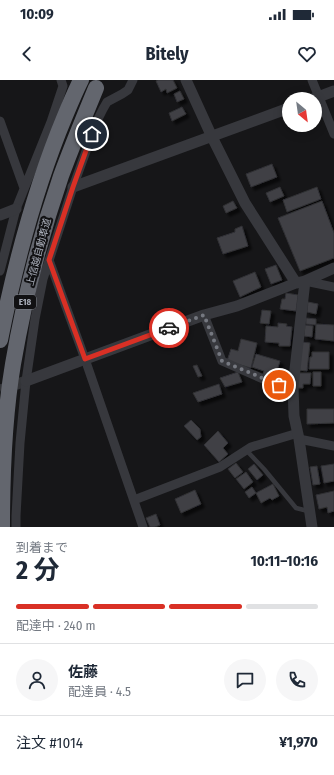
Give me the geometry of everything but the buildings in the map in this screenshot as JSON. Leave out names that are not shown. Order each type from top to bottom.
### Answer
[{"type":"highway","name":"上信越自動車道","points":[[0,340],[17,262],[31,212],[46,167],[80,82]]},
{"type":"highway","name":"上信越自動車道","points":[[2,527],[4,448],[8,404],[22,314],[33,269],[62,175],[98,84]]},
{"type":"street","points":[[0,271],[16,209],[51,122],[63,86],[61,80]]},
{"type":"street","points":[[16,527],[20,443],[26,380],[43,279],[73,187],[102,109],[107,102],[128,90],[133,80]]},
{"type":"street","points":[[186,80],[212,137],[245,203],[300,282],[293,392],[294,416],[312,527]]},
{"type":"street","points":[[312,80],[315,92]]},
{"type":"street","points":[[322,96],[334,91]]},
{"type":"street","points":[[322,110],[334,134]]},
{"type":"street","points":[[73,187],[282,111]]},
{"type":"street","points":[[0,121],[24,188]]},
{"type":"street","points":[[0,215],[16,209]]},
{"type":"street","points":[[49,260],[143,527]]},
{"type":"street","points":[[26,380],[204,315],[236,306],[334,268]]},
{"type":"street","points":[[300,282],[334,287]]},
{"type":"street","points":[[204,315],[222,361],[293,392]]},
{"type":"street","points":[[134,500],[220,467],[251,447],[298,436],[334,446]]},
{"type":"lane","points":[[246,450],[264,469],[296,508],[310,511]]},
{"type":"tunnel","points":[[0,390],[26,381]]},
{"type":"way so far","points":[[169,328],[204,315],[222,361],[279,385]]},
{"type":"route","points":[[92,134],[49,260],[85,359],[169,328]]}]
